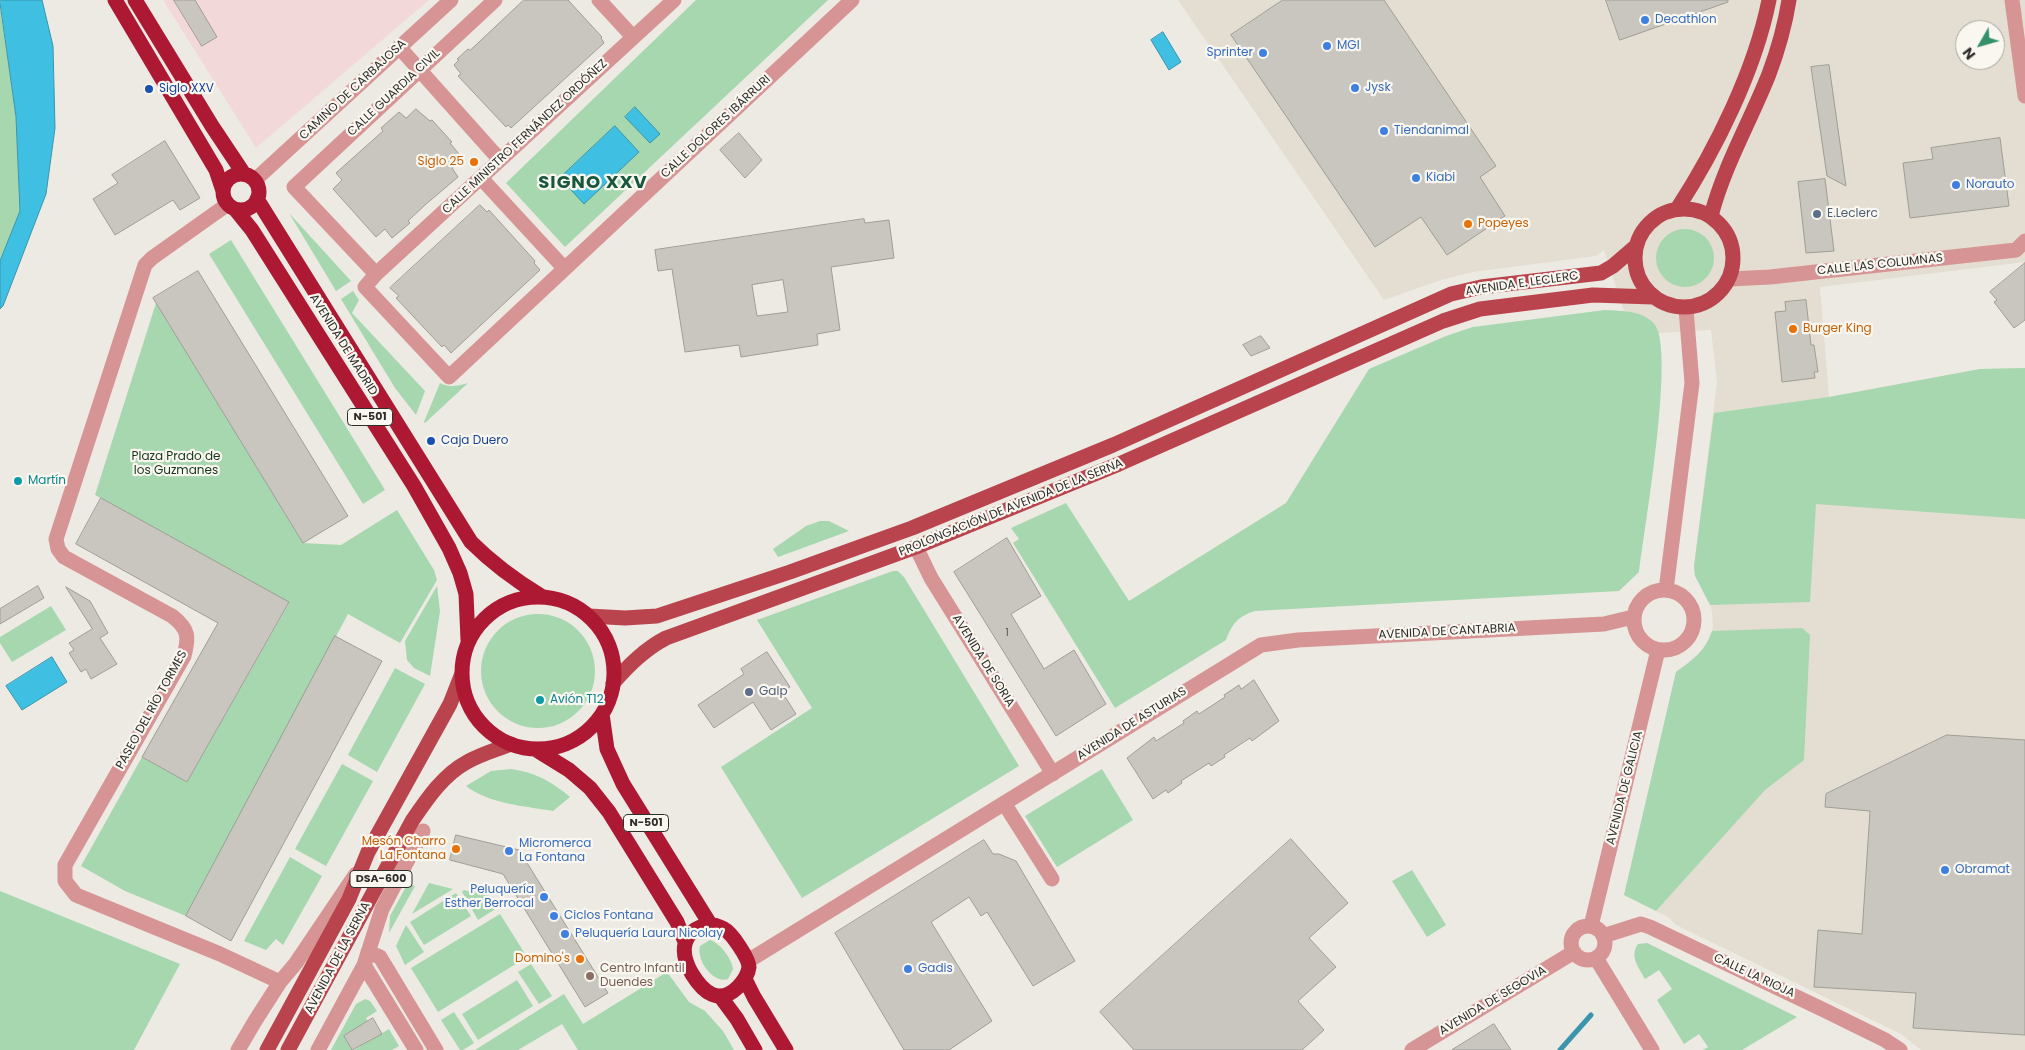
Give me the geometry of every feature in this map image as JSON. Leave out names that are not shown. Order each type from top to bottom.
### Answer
[{"type":"highway","name":"AVENIDA DE MADRID","points":[[115,0],[216,170],[228,201],[257,237],[414,486],[449,548],[464,585],[468,640]]},
{"type":"highway","name":"N-501","points":[[136,0],[212,126],[259,190],[257,199]]},
{"type":"highway","points":[[249,177],[236,174],[230,177],[225,183],[228,201],[248,208],[257,199]]},
{"type":"highway","name":"AVENIDA DE MADRID","points":[[257,199],[471,542],[490,561],[515,580],[541,596]]},
{"type":"highway","name":"N-501","points":[[541,596],[567,602],[589,616],[604,635],[613,658],[614,683],[602,714],[592,726],[573,740],[551,748],[535,749],[510,744],[491,733],[476,717],[465,698],[461,676],[463,657],[468,640],[476,627],[498,607],[512,600],[541,596]]},
{"type":"highway","name":"N-501","points":[[602,714],[607,749],[623,784],[710,924],[724,928],[729,932],[748,961]]},
{"type":"highway","name":"N-501","points":[[535,749],[564,766],[583,782],[608,812],[677,922],[685,942],[684,955],[694,976],[706,992],[720,996],[737,1019],[755,1050]]},
{"type":"highway","points":[[685,942],[693,932],[703,925],[710,924]]},
{"type":"highway","points":[[720,996],[736,989],[745,979],[749,968],[748,961]]},
{"type":"highway","points":[[745,979],[786,1050]]},
{"type":"main road","points":[[1677,209],[1700,172],[1749,70],[1764,26],[1769,0]]},
{"type":"main road","points":[[1711,216],[1717,192],[1735,147],[1769,74],[1785,23],[1789,0]]},
{"type":"main road","points":[[1677,209],[1694,209],[1711,216],[1728,233],[1734,256],[1730,279],[1720,294],[1704,305],[1686,309],[1668,306],[1653,297],[1641,283],[1635,266],[1636,247],[1641,233],[1654,218],[1665,212],[1677,209]]},
{"type":"main road","name":"AVENIDA E. LECLERC","points":[[1404,314],[1451,294],[1481,287],[1600,273],[1614,266],[1636,247]]},
{"type":"main road","name":"AVENIDA E. LECLERC","points":[[1413,333],[1443,320],[1480,310],[1593,295],[1653,297]]},
{"type":"main road","name":"PROLONGACIÓN DE AVENIDA DE LA SERNA","points":[[589,616],[630,618],[656,616],[790,572],[912,528],[1113,445],[1404,314]]},
{"type":"main road","name":"PROLONGACIÓN DE AVENIDA DE LA SERNA","points":[[614,683],[631,663],[653,645],[666,638],[916,547],[1119,464],[1413,333]]},
{"type":"main road","name":"AVENIDA DE LA SERNA","points":[[267,1050],[349,899],[364,862],[450,704],[461,676]]},
{"type":"main road","name":"AVENIDA DE LA SERNA","points":[[288,1050],[412,821],[428,797],[442,782],[467,762],[510,744]]},
{"type":"street","name":"CAMINO DE CARBAJOSA","points":[[249,177],[400,47],[451,0]]},
{"type":"street","name":"CALLE GUARDIA CIVIL","points":[[376,274],[294,187],[495,0]]},
{"type":"street","points":[[599,0],[633,37]]},
{"type":"street","name":"CALLE MINISTRO FERNÁNDEZ ORDÓÑEZ","points":[[376,274],[674,0]]},
{"type":"street","name":"CALLE DOLORES IBÁRRURI","points":[[376,274],[365,287],[448,377],[852,0]]},
{"type":"street","points":[[2012,0],[2025,96]]},
{"type":"street","points":[[400,47],[500,160]]},
{"type":"street","points":[[481,178],[564,268]]},
{"type":"street","name":"PASEO DEL RÍO TORMES","points":[[228,201],[152,258],[146,265],[56,540],[58,549],[64,557],[172,616],[184,627],[188,635],[184,656],[65,865],[65,881],[76,895],[220,954],[280,982]]},
{"type":"street","name":"CALLE LAS COLUMNAS","points":[[1730,279],[1777,276],[2016,250],[2025,241]]},
{"type":"street","points":[[1666,590],[1692,383],[1686,309]]},
{"type":"street","name":"AVENIDA DE SORIA","points":[[916,547],[931,578],[1053,774]]},
{"type":"street","points":[[1666,590],[1683,596],[1693,612],[1694,621],[1692,631],[1683,644],[1669,650],[1658,650],[1650,647],[1637,635],[1633,617],[1640,600],[1648,594],[1666,590]]},
{"type":"street","name":"AVENIDA DE CANTABRIA","points":[[1261,645],[1298,640],[1604,624],[1633,617]]},
{"type":"street","name":"AVENIDA DE ASTURIAS","points":[[748,961],[1261,645]]},
{"type":"street","name":"AVENIDA DE GALICIA","points":[[1597,931],[1658,650]]},
{"type":"street","points":[[1004,803],[1052,879]]},
{"type":"street","name":"AVENIDA DE LA SERNA","points":[[318,1050],[366,959],[382,909],[423,831]]},
{"type":"street","name":"AVENIDA DE LA SERNA","points":[[238,1050],[254,1021],[280,982],[296,964],[364,862]]},
{"type":"street","name":"CALLE LA RIOJA","points":[[1597,931],[1641,924],[1650,927],[1885,1040],[1900,1050]]},
{"type":"street","points":[[1582,927],[1597,931],[1604,948],[1596,958],[1588,960],[1580,958],[1574,952],[1571,942],[1574,933],[1582,927]]},
{"type":"street","name":"AVENIDA DE SEGOVIA","points":[[1412,1050],[1574,952]]},
{"type":"street","points":[[416,1050],[366,959],[380,957],[436,1050]]},
{"type":"street","points":[[1596,958],[1652,1050]]},
{"type":"shaded area","points":[[163,0],[429,0],[256,148]]},
{"type":"shaded area","points":[[1178,0],[2025,0],[2025,262],[1820,287],[1829,397],[1980,369],[2025,368],[2025,1050],[1921,1050],[1901,1034],[1676,925],[1668,917],[1624,895],[1676,672],[1701,652],[1709,641],[1713,627],[1709,599],[1695,576],[1694,566],[1717,382],[1711,330],[1658,333],[1654,324],[1643,316],[1624,311],[1604,250],[1596,256],[1473,272],[1441,280],[1384,300]]},
{"type":"green space","points":[[696,0],[828,0],[565,247],[506,183]]},
{"type":"green space","points":[[0,2],[16,117],[20,211],[0,261]]},
{"type":"green space","points":[[289,213],[351,281],[336,291]]},
{"type":"green space","points":[[1679,229],[1691,229],[1706,237],[1714,252],[1714,264],[1706,279],[1691,287],[1679,287],[1664,279],[1656,264],[1656,252],[1664,237]]},
{"type":"green space","points":[[231,240],[385,490],[363,504],[209,254]]},
{"type":"green space","points":[[353,291],[359,300],[352,313],[425,391],[416,415],[395,388],[341,299]]},
{"type":"green space","name":"Plaza Prado de los Guzmanes","points":[[156,303],[303,543],[341,545],[397,510],[434,570],[437,580],[400,643],[348,614],[186,916],[125,891],[81,866],[142,757],[187,782],[289,603],[95,495]]},
{"type":"green space","points":[[1605,310],[1639,314],[1645,316],[1655,325],[1660,342],[1662,369],[1652,483],[1639,572],[1619,591],[1255,611],[1244,615],[1236,621],[1226,640],[1115,708],[1013,543],[1019,539],[1011,528],[1066,503],[1129,601],[1286,503],[1369,369],[1446,336],[1473,327]]},
{"type":"green space","points":[[2025,368],[2025,519],[1816,504],[1810,602],[1710,605],[1695,576],[1694,566],[1714,413],[1829,397],[1980,369]]},
{"type":"green space","points":[[440,383],[454,386],[468,383],[425,423],[424,422]]},
{"type":"green space","points":[[820,521],[829,521],[849,531],[778,557],[773,549],[806,526]]},
{"type":"green space","points":[[893,571],[898,571],[904,577],[1019,766],[802,898],[721,767],[812,708],[757,620]]},
{"type":"green space","points":[[437,586],[440,611],[430,676],[414,668],[407,660],[405,641]]},
{"type":"green space","points":[[51,606],[66,630],[12,662],[0,643],[0,637]]},
{"type":"green space","points":[[538,614],[560,618],[579,630],[591,649],[595,671],[591,693],[579,712],[560,724],[538,728],[516,724],[497,712],[485,693],[481,671],[485,649],[497,630],[516,618]]},
{"type":"green space","points":[[1802,628],[1810,635],[1804,760],[1765,790],[1656,911],[1624,895],[1676,672],[1698,654],[1706,644],[1712,631]]},
{"type":"green space","points":[[395,668],[425,684],[377,772],[348,755]]},
{"type":"green space","points":[[342,764],[373,781],[326,866],[295,849]]},
{"type":"green space","points":[[511,769],[543,779],[570,797],[553,811],[496,801],[466,786],[491,771]]},
{"type":"green space","points":[[1102,769],[1133,820],[1057,867],[1025,816]]},
{"type":"green space","points":[[290,857],[322,876],[283,945],[276,939],[266,950],[244,941]]},
{"type":"green space","points":[[1412,870],[1446,925],[1427,937],[1392,881]]},
{"type":"green space","points":[[408,883],[415,886],[389,933],[390,916]]},
{"type":"green space","points":[[429,883],[453,889],[412,914]]},
{"type":"green space","points":[[464,890],[490,896],[497,908],[478,920],[462,892]]},
{"type":"green space","points":[[0,891],[180,964],[134,1050],[0,1050]]},
{"type":"green space","points":[[456,893],[471,916],[424,945],[410,922]]},
{"type":"green space","points":[[500,914],[527,957],[438,1012],[411,968]]},
{"type":"green space","points":[[406,925],[424,952],[405,965],[396,946]]},
{"type":"green space","points":[[710,940],[725,952],[730,961],[733,969],[728,979],[722,980],[717,978],[703,964],[699,952],[700,946]]},
{"type":"green space","points":[[1647,943],[1797,1017],[1742,1050],[1703,1050],[1708,1047],[1699,1034],[1684,1044],[1657,1000],[1672,989],[1659,970],[1645,979],[1636,962],[1635,948],[1638,944]]},
{"type":"green space","points":[[531,964],[552,996],[539,1004],[518,972]]},
{"type":"green space","points":[[667,972],[689,1002],[705,1011],[723,1031],[734,1050],[578,1050],[562,1024],[518,1050],[475,1050],[564,994],[583,1024]]},
{"type":"green space","points":[[517,980],[533,1006],[478,1040],[462,1014]]},
{"type":"green space","points":[[365,999],[370,1001],[377,1011],[366,1018],[368,1021],[344,1036],[352,1050],[331,1050],[356,1004]]},
{"type":"green space","points":[[454,1012],[474,1043],[463,1050],[460,1050],[441,1020]]},
{"type":"green space","points":[[389,1029],[399,1046],[392,1050],[354,1050]]},
{"type":"water","points":[[0,0],[42,0],[53,46],[55,128],[46,194],[3,306],[0,309],[0,261],[20,211],[16,117]]},
{"type":"water","points":[[1163,32],[1181,62],[1169,70],[1151,40]]},
{"type":"water","points":[[635,107],[660,134],[650,143],[625,117]]},
{"type":"water","points":[[615,126],[639,152],[584,204],[560,178]]},
{"type":"water","points":[[52,657],[67,682],[22,710],[6,686]]},
{"type":"building","points":[[174,0],[195,0],[217,37],[202,46]]},
{"type":"building","points":[[524,0],[568,0],[602,37],[604,43],[511,128],[508,125],[506,127],[458,76],[461,74],[454,65],[459,60],[457,59],[468,49],[470,50]]},
{"type":"building","points":[[1283,0],[1384,0],[1496,166],[1480,177],[1505,216],[1447,255],[1421,217],[1375,247],[1231,35]]},
{"type":"building","name":"Decathlon","points":[[1606,0],[1728,0],[1728,2],[1620,40]]},
{"type":"building","points":[[1829,65],[1846,186],[1827,176],[1811,67]]},
{"type":"building","points":[[416,109],[430,121],[432,120],[452,142],[450,143],[463,159],[452,168],[458,177],[425,205],[408,221],[410,223],[392,238],[385,229],[376,237],[333,189],[342,180],[336,173],[383,131],[381,128],[399,112],[406,118]]},
{"type":"building","points":[[739,133],[762,160],[745,178],[720,150]]},
{"type":"building","name":"Norauto","points":[[2000,138],[2009,206],[1910,218],[1903,163],[1933,159],[1931,148]]},
{"type":"building","points":[[165,141],[200,198],[180,210],[173,200],[115,235],[93,199],[118,183],[112,175]]},
{"type":"building","points":[[1825,179],[1834,251],[1806,253],[1798,182]]},
{"type":"building","points":[[480,205],[487,212],[489,210],[535,261],[534,263],[540,270],[451,353],[444,345],[442,347],[396,298],[399,296],[390,288]]},
{"type":"building","points":[[864,219],[865,223],[889,220],[894,258],[831,267],[840,330],[817,334],[818,345],[741,357],[739,345],[685,352],[672,269],[658,271],[655,250]],"holes":[[[783,280],[788,312],[757,316],[752,285]]]},
{"type":"building","points":[[2025,263],[2025,320],[2014,328],[1994,302],[1997,300],[1990,292]]},
{"type":"building","points":[[198,271],[348,516],[303,543],[153,298]]},
{"type":"building","name":"Burger King","points":[[1806,300],[1811,345],[1814,345],[1818,372],[1814,372],[1815,378],[1782,382],[1775,312],[1786,311],[1785,302]]},
{"type":"building","points":[[1261,336],[1270,348],[1251,356],[1243,345]]},
{"type":"building","points":[[101,498],[289,602],[187,782],[142,757],[218,623],[76,544]]},
{"type":"building","points":[[1007,538],[1041,596],[1011,614],[1044,669],[1074,650],[1106,704],[1056,736],[954,572]]},
{"type":"building","points":[[38,586],[44,598],[0,624],[0,609]]},
{"type":"building","points":[[66,587],[90,601],[108,633],[100,638],[117,664],[91,679],[86,669],[81,672],[69,653],[74,650],[69,643],[92,629]]},
{"type":"building","points":[[335,636],[382,661],[231,941],[186,916]]},
{"type":"building","name":"Galp","points":[[767,652],[790,687],[782,692],[796,714],[771,730],[753,702],[714,728],[698,705],[744,674],[741,669]]},
{"type":"building","points":[[1254,680],[1279,721],[1252,741],[1250,738],[1211,766],[1209,763],[1181,781],[1182,783],[1168,793],[1166,790],[1153,799],[1127,758],[1154,737],[1156,741],[1184,723],[1183,721],[1197,711],[1199,714],[1239,685],[1241,689]]},
{"type":"building","name":"Obramat","points":[[1947,735],[2025,740],[2025,1035],[1913,1028],[1916,993],[1814,987],[1818,930],[1862,934],[1870,811],[1825,807],[1826,794]]},
{"type":"building","points":[[456,835],[519,850],[608,993],[585,1007],[503,874],[450,860]]},
{"type":"building","points":[[1291,839],[1348,903],[1309,938],[1336,967],[1298,1001],[1324,1030],[1302,1050],[1134,1050],[1100,1012]]},
{"type":"building","points":[[984,840],[993,854],[999,854],[1016,861],[1075,961],[1033,986],[987,912],[981,916],[969,897],[931,922],[992,1021],[949,1050],[904,1050],[835,933]]},
{"type":"building","points":[[373,1018],[382,1034],[352,1050],[344,1036]]},
{"type":"building","points":[[1494,1024],[1511,1050],[1452,1050]]},
{"type":"waterway","points":[[1560,1050],[1591,1015]]},
{"type":"place","name":"Decathlon","points":[[1645,20]]},
{"type":"place","name":"MGI","points":[[1327,46]]},
{"type":"place","name":"Sprinter","points":[[1263,53]]},
{"type":"place","name":"Jysk","points":[[1355,88]]},
{"type":"place","name":"Siglo XXV","points":[[149,89]]},
{"type":"place","name":"Tiendanimal","points":[[1384,131]]},
{"type":"place","name":"Siglo 25","points":[[474,162]]},
{"type":"place","name":"Kiabi","points":[[1416,178]]},
{"type":"place","name":"Norauto","points":[[1956,185]]},
{"type":"place","name":"E.Leclerc","points":[[1817,214]]},
{"type":"place","name":"Popeyes","points":[[1468,224]]},
{"type":"place","name":"Burger King","points":[[1793,329]]},
{"type":"place","name":"Caja Duero","points":[[431,441]]},
{"type":"place","name":"Martín","points":[[18,481]]},
{"type":"place","name":"Galp","points":[[749,692]]},
{"type":"place","name":"Avión T12","points":[[540,700]]},
{"type":"place","name":"Mesón Charro La Fontana","points":[[456,849]]},
{"type":"place","name":"Micromerca La Fontana","points":[[509,851]]},
{"type":"place","name":"Obramat","points":[[1945,870]]},
{"type":"place","name":"Peluquería Esther Berrocal","points":[[544,897]]},
{"type":"place","name":"Ciclos Fontana","points":[[554,916]]},
{"type":"place","name":"Peluquería Laura Nicolay","points":[[565,934]]},
{"type":"place","name":"Domino's","points":[[580,959]]},
{"type":"place","name":"Gadis","points":[[908,969]]},
{"type":"place","name":"Centro Infantil Duendes","points":[[590,976]]},
{"type":"district","name":"SIGNO XXV","points":[[593,183]]}]
